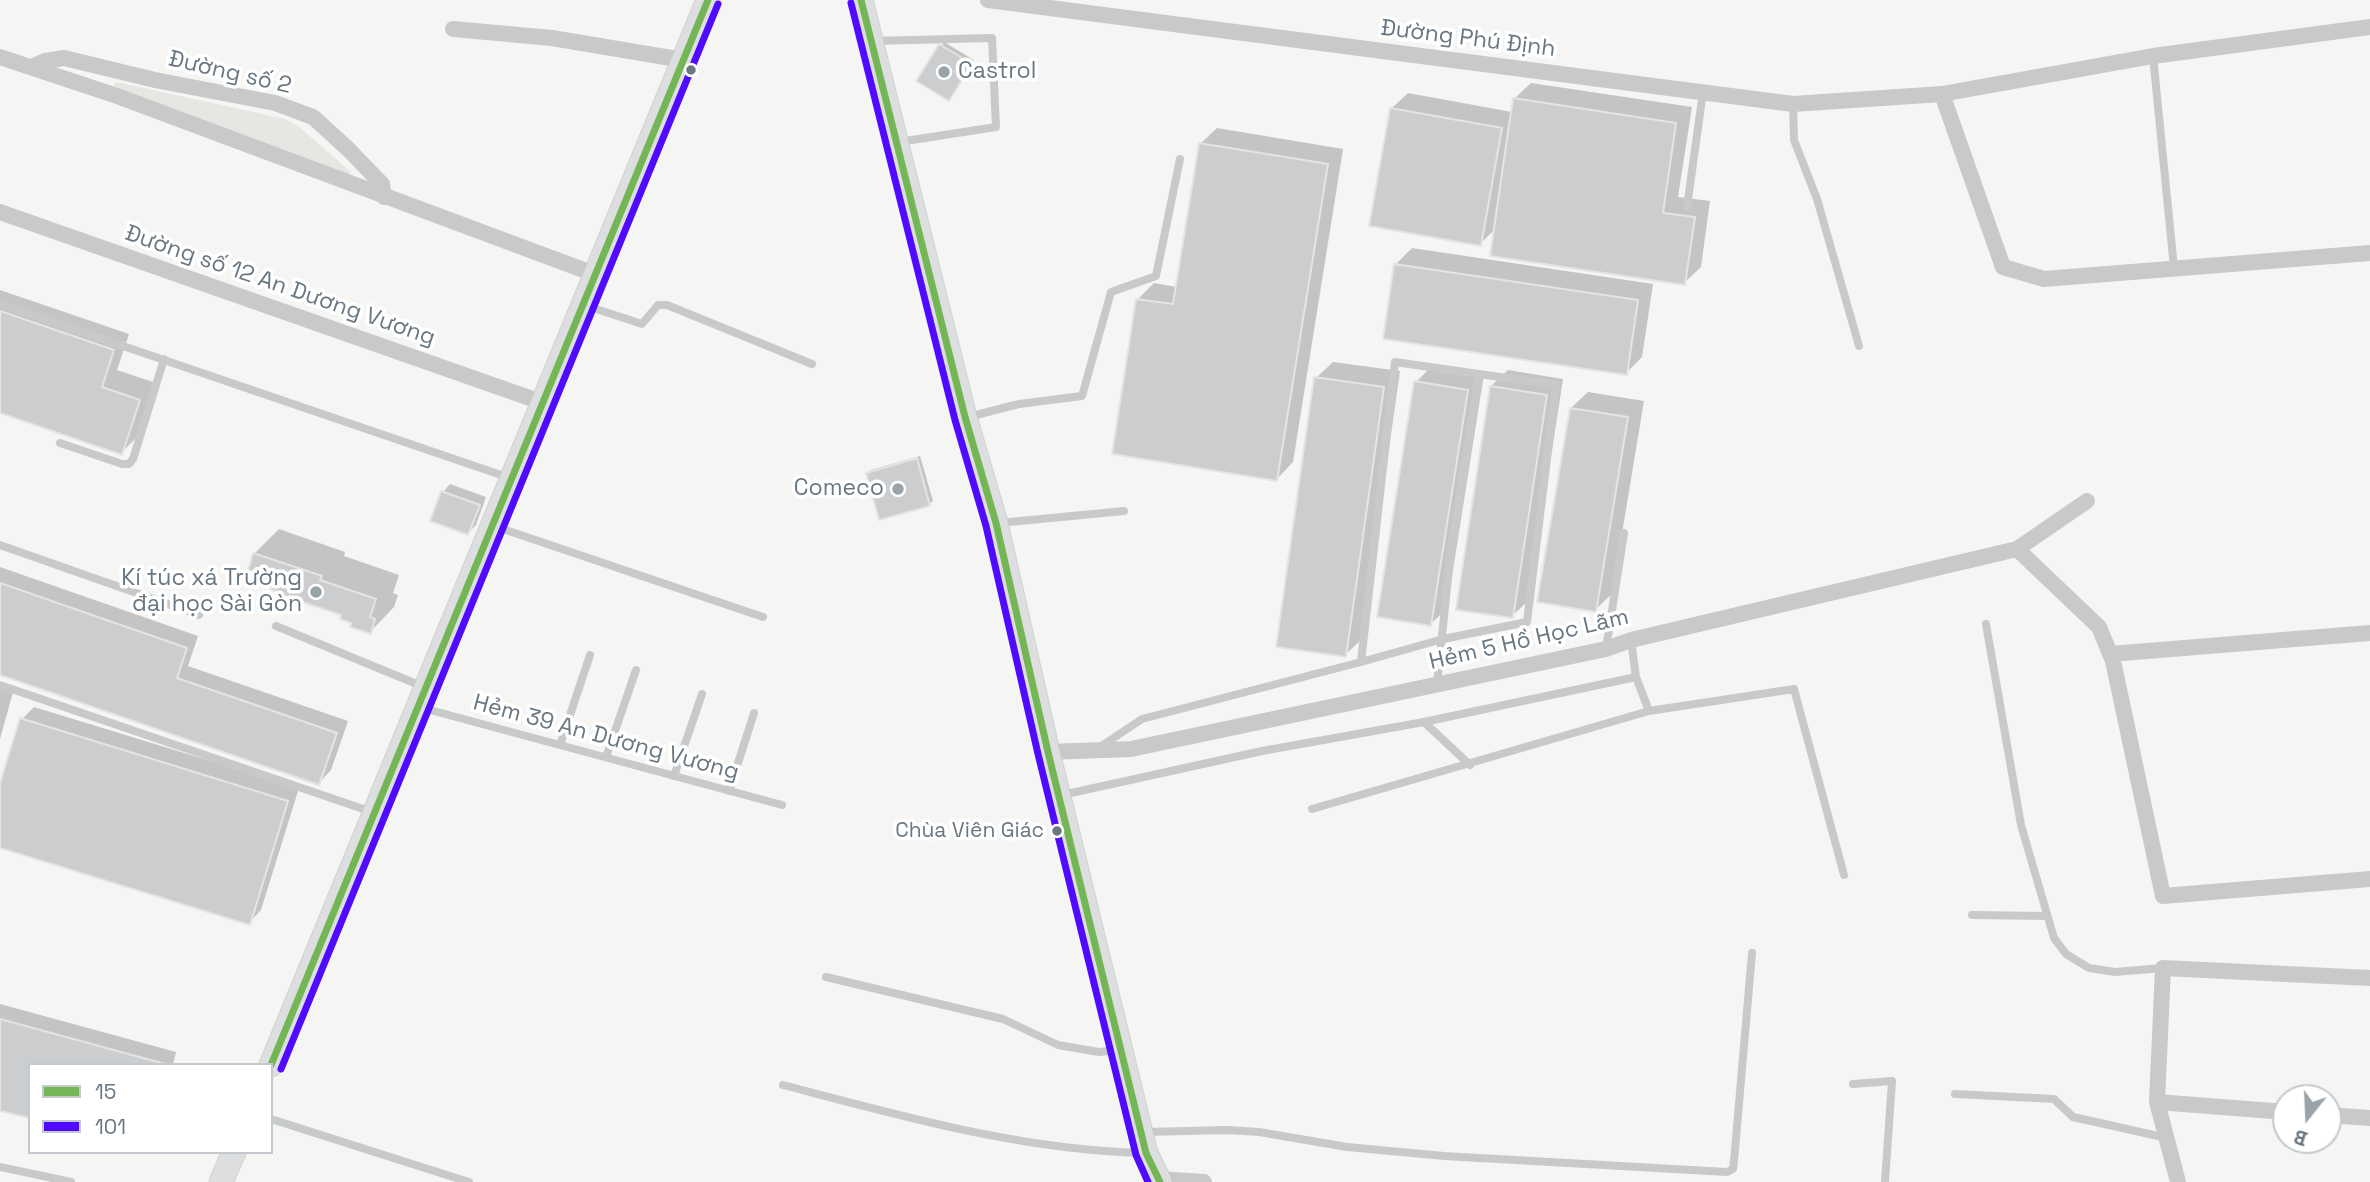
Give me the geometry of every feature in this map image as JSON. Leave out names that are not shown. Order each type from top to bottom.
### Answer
[{"type":"main road","points":[[272,1063],[708,0]]},
{"type":"main road","points":[[861,0],[965,417],[996,523],[1048,752],[1144,1143],[1160,1181]]},
{"type":"main road","points":[[221,1182],[233,1154]]},
{"type":"street","name":"Đường Phú Định","points":[[988,0],[1793,104],[1942,94],[2153,56],[2370,27]]},
{"type":"street","points":[[453,29],[552,37],[683,60]]},
{"type":"street","points":[[0,57],[117,96],[597,275]]},
{"type":"street","name":"Đường số 2","points":[[31,67],[45,61],[64,58],[288,108],[313,117],[382,184],[384,197]]},
{"type":"street","points":[[1942,94],[2003,267],[2044,279],[2370,253]]},
{"type":"street","name":"Đường số 12 An Dương Vương","points":[[0,212],[544,403]]},
{"type":"street","points":[[2087,501],[2017,549],[2099,627],[2110,654],[2163,896],[2370,879]]},
{"type":"street","name":"Hẻm 5 Hồ Học Lãm","points":[[1048,752],[1131,749],[1437,685],[1606,649],[1631,640],[2017,549]]},
{"type":"street","points":[[2110,654],[2370,632]]},
{"type":"street","points":[[2178,1182],[2157,1102],[2163,968],[2370,978]]},
{"type":"street","points":[[2157,1102],[2272,1111]]},
{"type":"street","points":[[2342,1116],[2370,1118]]},
{"type":"street","points":[[1160,1181],[1204,1182]]},
{"type":"lane","points":[[870,41],[992,38],[996,127],[897,142]]},
{"type":"lane","points":[[2153,56],[2174,268]]},
{"type":"lane","points":[[1687,207],[1703,92]]},
{"type":"lane","points":[[1793,104],[1794,140],[1817,199],[1859,346]]},
{"type":"lane","points":[[965,417],[1019,404],[1082,396],[1111,292],[1156,276],[1180,159]]},
{"type":"lane","points":[[0,304],[513,479]]},
{"type":"lane","points":[[584,305],[642,324],[658,305],[667,306],[812,364]]},
{"type":"lane","points":[[60,443],[129,464],[133,459],[164,359]]},
{"type":"lane","points":[[1097,750],[1142,719],[1361,662],[1443,639],[1527,622],[1556,385],[1395,362],[1361,662]]},
{"type":"lane","points":[[1437,685],[1450,558],[1479,374]]},
{"type":"lane","points":[[996,523],[1124,512]]},
{"type":"lane","points":[[494,526],[763,617]]},
{"type":"lane","points":[[1606,649],[1624,533]]},
{"type":"lane","points":[[0,545],[199,615]]},
{"type":"lane","points":[[1986,625],[2021,825],[2054,938],[2066,954],[2090,968],[2115,972],[2163,968]]},
{"type":"lane","name":"Hẻm 39 An Dương Vương","points":[[276,626],[423,698],[560,745],[782,805]]},
{"type":"lane","points":[[1631,640],[1636,677],[1649,711]]},
{"type":"lane","points":[[560,745],[590,655]]},
{"type":"lane","points":[[606,757],[636,670]]},
{"type":"lane","points":[[1059,796],[1262,751],[1424,722],[1636,677]]},
{"type":"lane","points":[[0,685],[375,813]]},
{"type":"lane","points":[[1312,809],[1649,711],[1794,690],[1844,875]]},
{"type":"lane","points":[[674,776],[702,694]]},
{"type":"lane","points":[[729,791],[754,713]]},
{"type":"lane","points":[[1424,722],[1470,765]]},
{"type":"lane","points":[[1972,915],[2048,916]]},
{"type":"lane","points":[[783,1085],[971,1133],[1082,1151],[1226,1130],[1259,1132],[1347,1147],[1444,1156],[1727,1172],[1732,1169],[1734,1161],[1752,953]]},
{"type":"lane","points":[[826,977],[1003,1019],[1058,1045],[1099,1052],[1121,1049]]},
{"type":"lane","points":[[1853,1084],[1892,1081],[1885,1182]]},
{"type":"lane","points":[[1955,1094],[2054,1099],[2073,1117],[2167,1138]]},
{"type":"lane","points":[[273,1120],[469,1182]]},
{"type":"lane","points":[[0,1167],[71,1182]]},
{"type":"shaded area","points":[[117,82],[285,119],[298,126],[351,172],[348,175],[118,91],[113,85]]},
{"type":"building","name":"Castrol","points":[[939,44],[972,64],[949,101],[916,81]]},
{"type":"building","points":[[1513,98],[1676,123],[1663,213],[1695,217],[1685,285],[1490,256]]},
{"type":"building","points":[[1390,108],[1502,128],[1481,246],[1369,226]]},
{"type":"building","points":[[1199,143],[1328,164],[1277,481],[1112,454],[1136,299],[1173,304]]},
{"type":"building","points":[[1394,264],[1638,300],[1627,375],[1383,339]]},
{"type":"building","points":[[0,311],[114,350],[102,387],[140,400],[122,455],[0,413]]},
{"type":"building","points":[[1314,377],[1384,387],[1346,657],[1276,647]]},
{"type":"building","points":[[1414,381],[1468,390],[1431,626],[1377,617]]},
{"type":"building","points":[[1490,386],[1547,395],[1513,618],[1456,610]]},
{"type":"building","points":[[1570,408],[1628,417],[1596,612],[1537,602]]},
{"type":"building","name":"Comeco","points":[[917,458],[930,506],[879,520],[866,473]]},
{"type":"building","points":[[441,491],[480,505],[468,535],[430,521]]},
{"type":"building","name":"Kí túc xá Trường đại học Sài Gòn","points":[[253,553],[322,576],[320,580],[376,599],[370,617],[375,619],[371,634],[350,627],[351,623],[340,619],[341,615],[282,595],[271,589],[272,585],[246,577]]},
{"type":"building","points":[[0,583],[187,648],[177,678],[337,733],[319,785],[0,675]]},
{"type":"building","points":[[20,718],[288,801],[250,925],[0,848],[0,783]]},
{"type":"building","points":[[0,1019],[161,1063],[28,1063],[28,1118],[0,1111]]},
{"type":"transit line","name":"15","points":[[272,1063],[708,0]]},
{"type":"transit line","name":"15","points":[[861,0],[965,417],[996,523],[1048,752],[1146,1153],[1160,1182]]},
{"type":"transit line","name":"101","points":[[851,3],[955,420],[986,526],[1038,754],[1136,1155],[1148,1182]]},
{"type":"transit line","name":"101","points":[[281,1069],[718,4]]},
{"type":"place","name":"Castrol","points":[[944,72]]},
{"type":"place","name":"Comeco","points":[[898,489]]},
{"type":"place","name":"Kí túc xá Trường đại học Sài Gòn","points":[[316,592]]},
{"type":"place","name":"Chùa Viên Giác","points":[[1057,831]]}]
